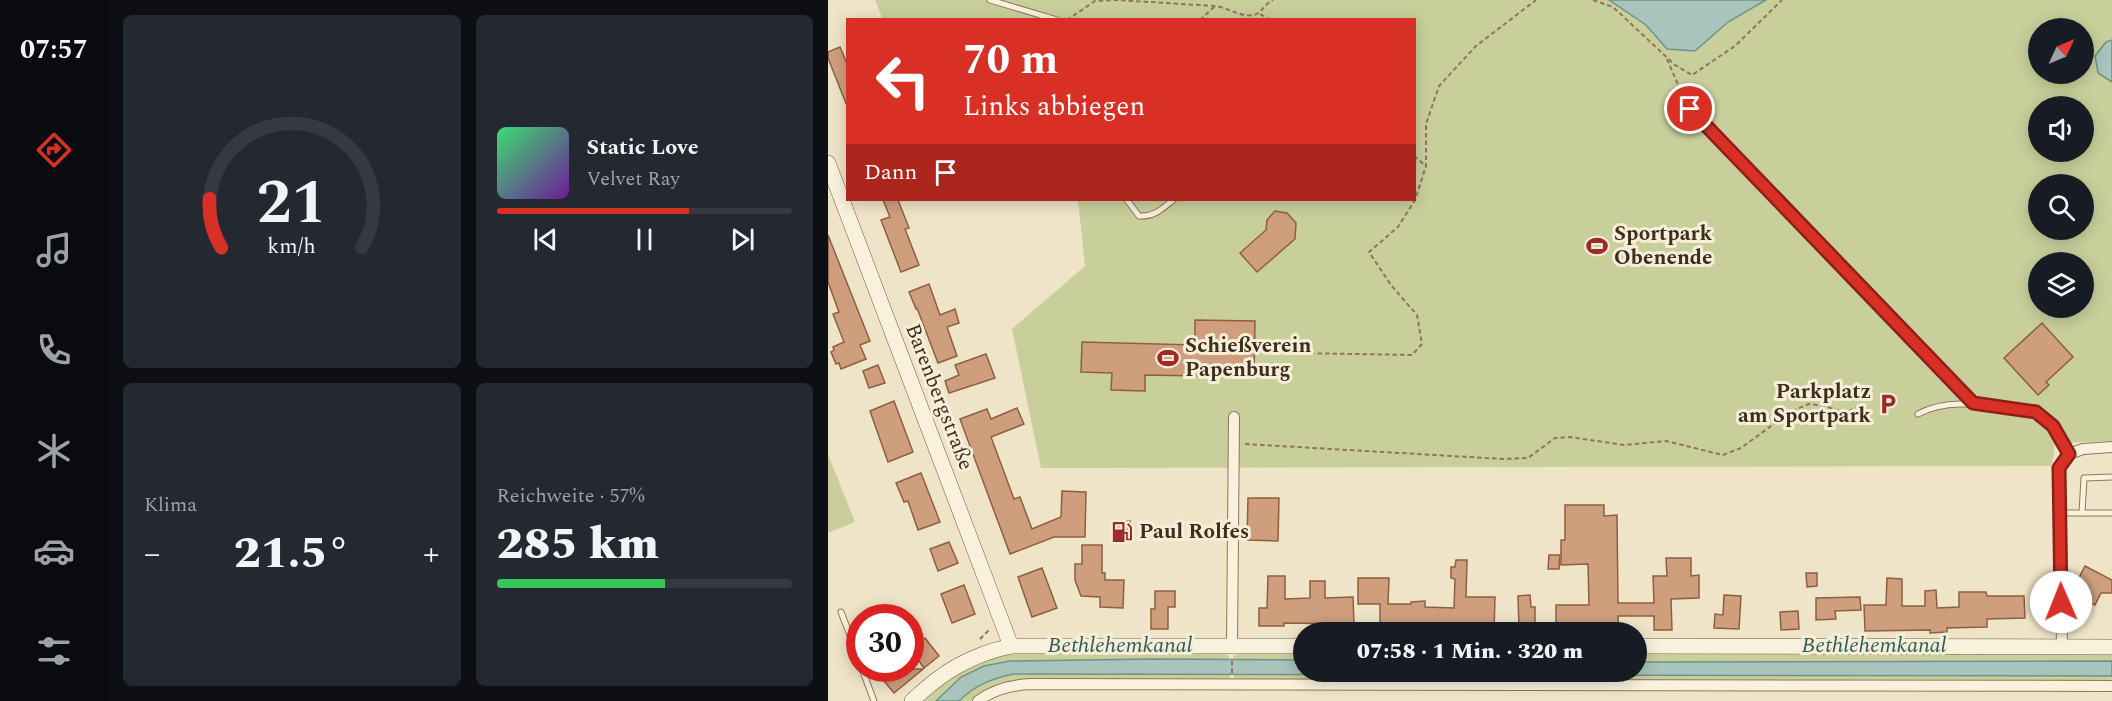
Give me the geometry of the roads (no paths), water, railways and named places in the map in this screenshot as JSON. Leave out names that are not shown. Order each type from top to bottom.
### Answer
[{"type":"street","name":"Barenbergstraße","points":[[828,163],[1011,646]]},
{"type":"street","points":[[1232,651],[1234,417]]},
{"type":"street","points":[[2062,647],[2059,468],[2069,454],[2083,449],[2112,447]]},
{"type":"street","points":[[912,701],[942,676],[971,657],[1011,646],[1232,651],[1293,647]]},
{"type":"street","points":[[1647,646],[2112,647]]},
{"type":"street","points":[[978,701],[1004,687],[1031,684],[2112,686]]},
{"type":"lane","points":[[990,0],[1050,18]]},
{"type":"lane","points":[[1690,109],[1973,403]]},
{"type":"lane","points":[[1128,201],[1139,216],[1147,217],[1157,214],[1172,201]]},
{"type":"lane","points":[[1918,414],[1928,408],[1973,403],[2036,412],[2053,426],[2069,454]]},
{"type":"lane","points":[[2082,513],[2084,477],[2112,477]]},
{"type":"lane","points":[[2060,513],[2112,513]]},
{"type":"lane","points":[[841,612],[846,625]]},
{"type":"lane","points":[[867,682],[874,701]]},
{"type":"water","points":[[1609,0],[1766,0],[1728,22],[1695,51],[1667,49],[1646,25]]},
{"type":"water","points":[[2112,40],[2112,82],[2098,73],[2095,56],[2106,42]]},
{"type":"water","points":[[1293,660],[1293,675],[1013,674],[984,683],[959,701],[936,701],[961,677],[984,666],[1010,661]]},
{"type":"water","points":[[2112,661],[2112,676],[1647,675],[1647,662]]},
{"type":"place","name":"Sportpark Obenende","points":[[1597,246]]},
{"type":"place","name":"Schießverein Papenburg","points":[[1168,358]]},
{"type":"place","name":"Parkplatz am Sportpark","points":[[1888,404]]},
{"type":"place","name":"Paul Rolfes","points":[[1122,532]]},
{"type":"water label","name":"Bethlehemkanal","points":[[1120,645]]},
{"type":"water label","name":"Bethlehemkanal","points":[[1874,645]]}]
